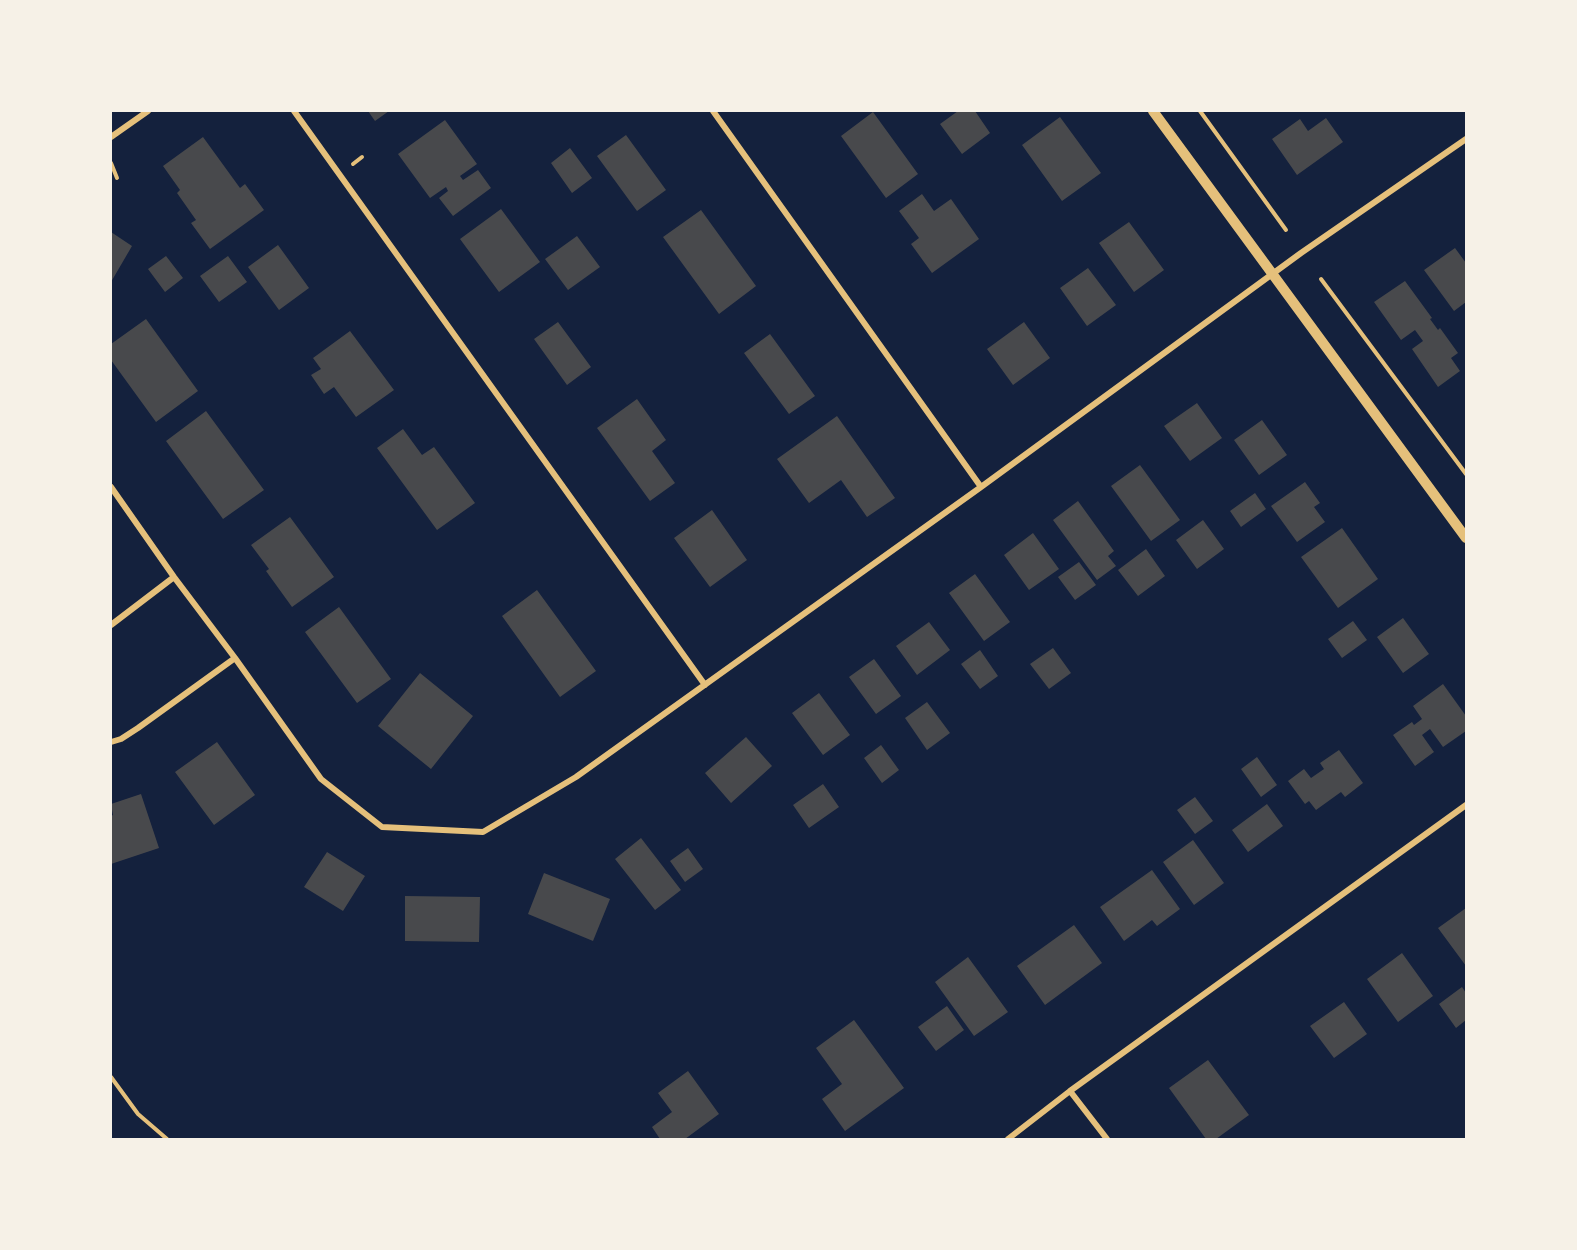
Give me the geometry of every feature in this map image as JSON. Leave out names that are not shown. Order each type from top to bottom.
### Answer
[{"type":"street","points":[[111,136],[148,111]]},
{"type":"street","points":[[294,111],[705,686]]},
{"type":"street","points":[[713,111],[981,487]]},
{"type":"street","points":[[1153,111],[1466,538]]},
{"type":"street","points":[[111,486],[174,577],[321,779],[382,827],[483,832],[576,777],[1272,275],[1466,139]]},
{"type":"street","points":[[111,625],[174,577]]},
{"type":"street","points":[[111,742],[121,739],[138,728],[235,658]]},
{"type":"street","points":[[1008,1139],[1070,1091],[1466,805]]},
{"type":"street","points":[[1070,1091],[1107,1139]]},
{"type":"path","points":[[1200,111],[1286,230]]},
{"type":"path","points":[[111,163],[117,178]]},
{"type":"path","points":[[1321,279],[1466,474]]},
{"type":"path","points":[[111,1077],[138,1114],[167,1139]]},
{"type":"building","points":[[368,111],[389,111],[375,121]]},
{"type":"building","points":[[958,111],[975,111],[990,133],[962,154],[940,124]]},
{"type":"building","points":[[873,112],[918,174],[886,198],[841,136]]},
{"type":"building","points":[[1060,117],[1101,173],[1062,201],[1022,145]]},
{"type":"building","points":[[1326,118],[1343,142],[1297,175],[1272,139],[1300,119],[1308,131]]},
{"type":"building","points":[[445,120],[477,164],[460,176],[463,180],[478,170],[491,188],[453,216],[439,198],[448,191],[446,187],[430,198],[398,154]]},
{"type":"building","points":[[626,135],[666,190],[637,211],[597,156]]},
{"type":"building","points":[[203,137],[240,188],[245,184],[264,210],[210,249],[191,223],[196,220],[177,193],[180,190],[163,166]]},
{"type":"building","points":[[570,148],[592,178],[572,193],[551,163]]},
{"type":"building","points":[[922,194],[934,211],[951,199],[979,239],[932,273],[911,244],[919,238],[899,211]]},
{"type":"building","points":[[501,209],[540,262],[499,292],[460,239]]},
{"type":"building","points":[[701,210],[756,286],[719,314],[663,237]]},
{"type":"building","points":[[1129,222],[1164,270],[1134,292],[1099,243]]},
{"type":"building","points":[[111,232],[132,246],[111,282]]},
{"type":"building","points":[[577,236],[600,267],[568,290],[545,259]]},
{"type":"building","points":[[278,245],[309,288],[279,310],[248,267]]},
{"type":"building","points":[[1455,248],[1466,263],[1466,302],[1454,311],[1424,270]]},
{"type":"building","points":[[166,256],[183,278],[165,292],[148,269]]},
{"type":"building","points":[[228,256],[247,282],[219,302],[200,276]]},
{"type":"building","points":[[1088,268],[1116,305],[1087,326],[1060,288]]},
{"type":"building","points":[[1405,281],[1438,330],[1440,328],[1458,353],[1451,358],[1460,371],[1438,387],[1412,349],[1423,341],[1415,330],[1401,340],[1374,302]]},
{"type":"building","points":[[146,319],[198,391],[156,422],[111,360],[111,344]]},
{"type":"building","points":[[558,322],[591,367],[567,385],[534,339]]},
{"type":"building","points":[[1024,322],[1050,358],[1013,385],[987,349]]},
{"type":"building","points":[[350,331],[394,390],[356,417],[334,387],[324,394],[311,375],[321,369],[313,358]]},
{"type":"building","points":[[770,334],[815,396],[789,414],[744,353]]},
{"type":"building","points":[[637,399],[666,440],[652,451],[675,483],[650,501],[597,428]]},
{"type":"building","points":[[1197,403],[1222,438],[1190,461],[1164,426]]},
{"type":"building","points":[[206,411],[264,490],[223,519],[166,441]]},
{"type":"building","points":[[837,416],[895,498],[867,517],[841,480],[809,503],[777,459]]},
{"type":"building","points":[[1262,420],[1287,455],[1259,475],[1234,440]]},
{"type":"building","points":[[403,429],[422,455],[434,447],[475,503],[437,530],[377,448]]},
{"type":"building","points":[[1140,465],[1180,520],[1151,541],[1111,486]]},
{"type":"building","points":[[1305,482],[1320,503],[1314,507],[1325,522],[1297,542],[1271,506]]},
{"type":"building","points":[[1255,493],[1266,509],[1241,527],[1230,511]]},
{"type":"building","points":[[1078,501],[1114,551],[1108,556],[1116,566],[1097,580],[1053,520]]},
{"type":"building","points":[[712,510],[747,560],[710,587],[674,538]]},
{"type":"building","points":[[290,517],[334,577],[292,607],[266,571],[269,569],[251,545]]},
{"type":"building","points":[[1203,520],[1224,549],[1197,569],[1176,540]]},
{"type":"building","points":[[1342,528],[1378,579],[1338,608],[1301,557]]},
{"type":"building","points":[[1033,533],[1059,569],[1029,590],[1004,555]]},
{"type":"building","points":[[1146,549],[1165,576],[1138,596],[1118,570]]},
{"type":"building","points":[[1079,562],[1096,585],[1075,600],[1058,577]]},
{"type":"building","points":[[975,574],[1010,622],[984,641],[949,593]]},
{"type":"building","points":[[537,590],[596,671],[560,697],[502,616]]},
{"type":"building","points":[[339,607],[391,679],[357,703],[305,632]]},
{"type":"building","points":[[1403,618],[1429,654],[1403,673],[1377,637]]},
{"type":"building","points":[[1353,621],[1367,640],[1342,658],[1328,639]]},
{"type":"building","points":[[929,622],[950,650],[917,675],[896,646]]},
{"type":"building","points":[[1053,648],[1071,673],[1049,689],[1030,664]]},
{"type":"building","points":[[980,650],[998,676],[980,689],[961,664]]},
{"type":"building","points":[[874,659],[901,696],[876,714],[849,677]]},
{"type":"building","points":[[420,673],[473,716],[431,769],[378,726]]},
{"type":"building","points":[[1443,684],[1466,716],[1466,731],[1443,747],[1430,729],[1422,735],[1434,752],[1415,766],[1393,735],[1412,722],[1414,725],[1422,719],[1413,706]]},
{"type":"building","points":[[819,693],[850,735],[823,755],[792,713]]},
{"type":"building","points":[[927,702],[950,733],[927,750],[905,718]]},
{"type":"building","points":[[746,737],[772,766],[731,803],[705,773]]},
{"type":"building","points":[[217,742],[255,795],[214,825],[175,772]]},
{"type":"building","points":[[881,745],[899,770],[882,783],[864,758]]},
{"type":"building","points":[[1339,750],[1363,783],[1345,797],[1341,792],[1316,810],[1309,801],[1305,804],[1288,781],[1304,769],[1311,778],[1324,769],[1320,763]]},
{"type":"building","points":[[1257,757],[1277,785],[1261,797],[1241,769]]},
{"type":"building","points":[[823,784],[839,807],[809,828],[793,805]]},
{"type":"building","points":[[141,794],[159,848],[111,864],[111,816],[113,815],[111,804]]},
{"type":"building","points":[[1195,797],[1213,821],[1195,834],[1177,810]]},
{"type":"building","points":[[1267,804],[1283,826],[1248,852],[1232,830]]},
{"type":"building","points":[[641,838],[681,890],[655,910],[615,859]]},
{"type":"building","points":[[1193,840],[1224,883],[1194,905],[1163,862]]},
{"type":"building","points":[[688,848],[703,869],[685,882],[670,861]]},
{"type":"building","points":[[327,852],[365,876],[343,911],[304,887]]},
{"type":"building","points":[[1152,870],[1180,909],[1157,926],[1152,920],[1124,941],[1100,907]]},
{"type":"building","points":[[544,873],[610,899],[593,941],[528,914]]},
{"type":"building","points":[[405,896],[480,897],[479,942],[405,941]]},
{"type":"building","points":[[1466,908],[1466,966],[1438,928]]},
{"type":"building","points":[[1074,925],[1102,963],[1045,1005],[1017,966]]},
{"type":"building","points":[[1402,953],[1433,996],[1398,1022],[1367,979]]},
{"type":"building","points":[[968,957],[1008,1012],[974,1036],[935,982]]},
{"type":"building","points":[[1462,987],[1466,993],[1466,1020],[1456,1028],[1439,1004]]},
{"type":"building","points":[[1344,1002],[1367,1034],[1334,1058],[1310,1026]]},
{"type":"building","points":[[947,1006],[964,1030],[936,1051],[918,1027]]},
{"type":"building","points":[[854,1020],[904,1088],[845,1131],[822,1099],[842,1084],[816,1048]]},
{"type":"building","points":[[1208,1060],[1249,1115],[1216,1139],[1206,1139],[1169,1088]]},
{"type":"building","points":[[688,1071],[719,1114],[685,1139],[660,1139],[652,1127],[672,1112],[658,1093]]}]
